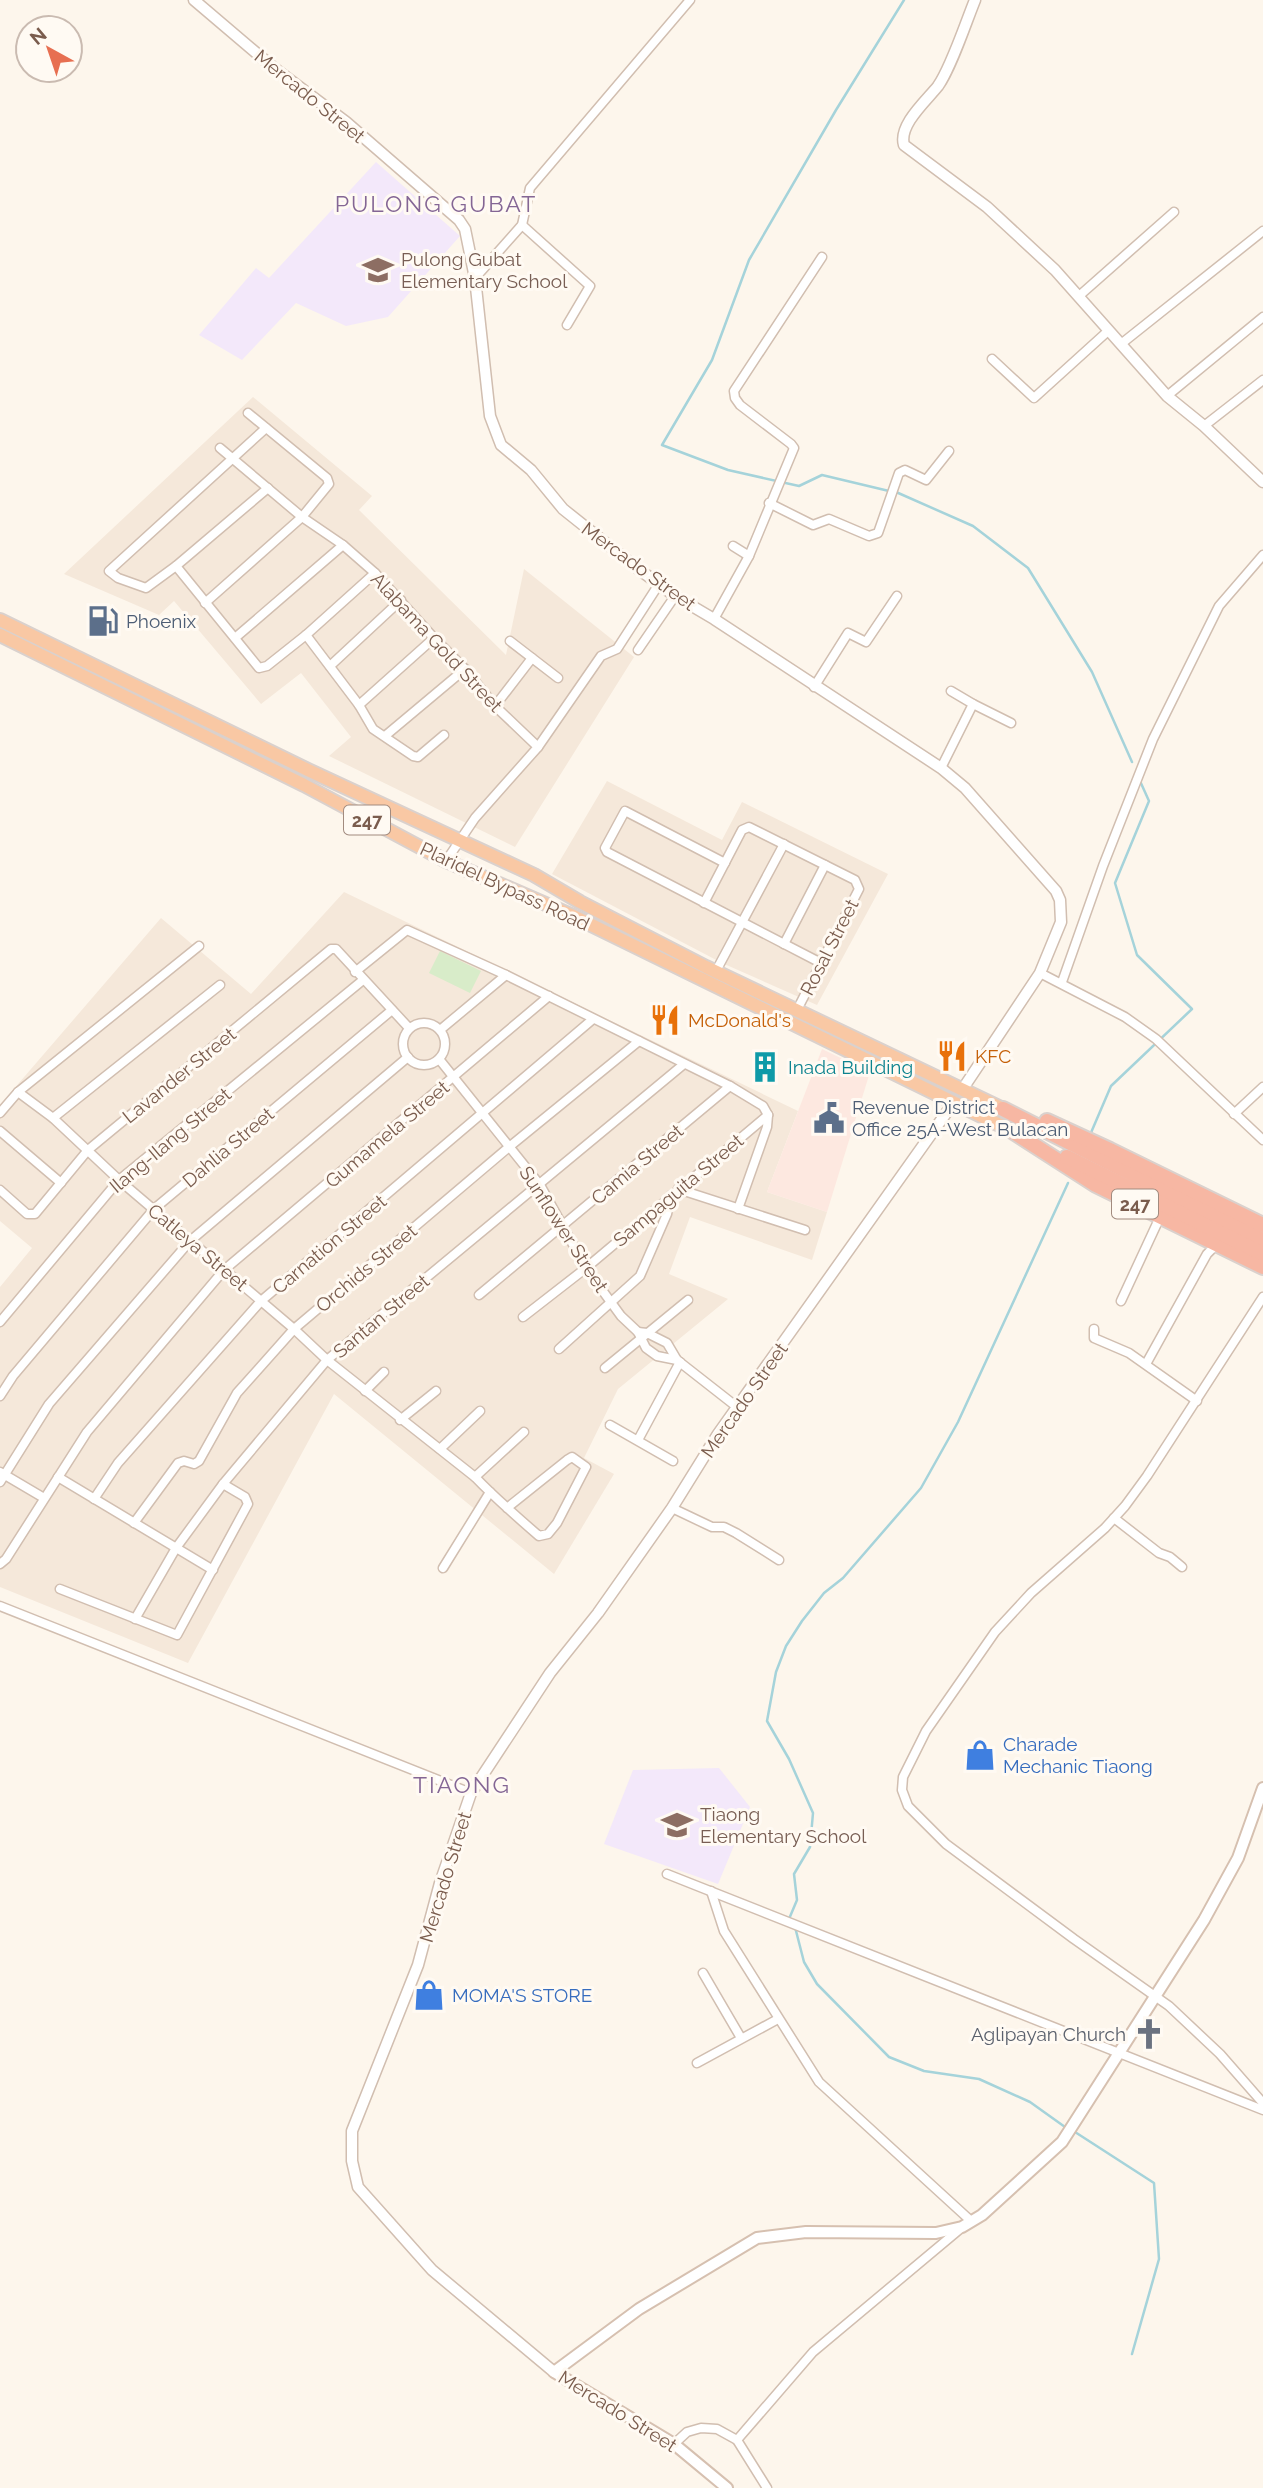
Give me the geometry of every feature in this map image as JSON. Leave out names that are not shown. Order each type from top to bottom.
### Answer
[{"type":"highway","name":"Plaridel Bypass Road","points":[[0,620],[534,875],[580,902],[716,971],[1003,1109]]},
{"type":"highway","name":"Plaridel Bypass Road","points":[[0,635],[280,774],[446,861],[571,915],[1013,1130]]},
{"type":"highway","name":"247","points":[[1003,1109],[1046,1121],[1263,1225]]},
{"type":"highway","points":[[1003,1109],[1263,1240]]},
{"type":"highway","name":"247","points":[[1013,1130],[1096,1185],[1263,1267]]},
{"type":"highway","points":[[1013,1130],[1263,1254]]},
{"type":"main road","points":[[554,2372],[639,2309],[757,2238],[806,2232],[936,2233],[966,2224],[982,2215],[1062,2142],[1079,2117],[1204,1920],[1238,1858],[1263,1788]]},
{"type":"main road","name":"Mercado Street","points":[[554,2372],[674,2444],[727,2488]]},
{"type":"street","name":"Mercado Street","points":[[194,0],[274,68],[346,122],[466,229],[475,278],[490,415],[501,445],[531,470],[563,509],[675,596],[941,768],[965,788],[1059,896],[1061,922],[1040,973],[962,1090]]},
{"type":"street","points":[[475,278],[522,225],[530,188],[690,0]]},
{"type":"street","points":[[975,0],[941,82],[908,123],[902,142],[987,207],[1055,270],[1167,396],[1204,426],[1263,482]]},
{"type":"street","points":[[1079,296],[1174,212]]},
{"type":"street","points":[[522,225],[590,286],[567,325]]},
{"type":"street","points":[[1121,344],[1263,231]]},
{"type":"street","points":[[714,619],[749,556],[794,448],[740,405],[734,391],[822,257]]},
{"type":"street","points":[[1167,396],[1263,317]]},
{"type":"street","points":[[992,359],[1034,398],[1108,331]]},
{"type":"street","points":[[1204,426],[1263,380]]},
{"type":"street","points":[[205,603],[302,517],[329,484],[327,478],[248,413]]},
{"type":"street","points":[[266,428],[109,571],[118,578],[146,588],[268,488]]},
{"type":"street","name":"Alabama Gold Street","points":[[220,448],[302,517],[343,545],[375,573],[465,669],[495,706],[538,747]]},
{"type":"street","points":[[769,503],[813,525],[829,519],[874,536],[878,533],[899,472],[905,470],[926,480],[949,451]]},
{"type":"street","points":[[235,638],[343,545]]},
{"type":"street","points":[[733,546],[749,556]]},
{"type":"street","points":[[1062,982],[1103,866],[1153,739],[1219,606],[1263,555]]},
{"type":"street","points":[[176,566],[259,668],[264,668],[306,635],[375,573]]},
{"type":"street","points":[[446,861],[458,840],[538,747],[601,656],[617,649],[659,584]]},
{"type":"street","points":[[638,650],[675,596]]},
{"type":"street","points":[[814,687],[848,634],[866,642],[897,596]]},
{"type":"street","points":[[330,666],[401,600]]},
{"type":"street","points":[[306,635],[359,705],[373,729],[418,757],[444,735]]},
{"type":"street","points":[[359,705],[434,638]]},
{"type":"street","points":[[510,640],[558,678]]},
{"type":"street","points":[[495,706],[532,657]]},
{"type":"street","points":[[385,736],[465,669]]},
{"type":"street","points":[[951,691],[1011,723]]},
{"type":"street","points":[[941,768],[973,704]]},
{"type":"street","points":[[725,863],[625,811],[606,848],[607,852],[821,963]]},
{"type":"street","points":[[704,902],[745,828],[750,827],[825,865],[783,944]]},
{"type":"street","points":[[716,971],[784,845]]},
{"type":"street","name":"Rosal Street","points":[[797,1010],[859,889],[855,880],[825,865]]},
{"type":"street","points":[[409,1028],[355,972],[407,930],[506,975],[730,1086],[763,1106],[768,1115],[767,1127],[738,1209]]},
{"type":"street","points":[[0,1113],[18,1092],[199,946]]},
{"type":"street","name":"Lavander Street","points":[[0,1190],[27,1213],[35,1214],[88,1150],[334,948],[355,972]]},
{"type":"street","points":[[1040,973],[1062,982],[1125,1017],[1156,1039],[1263,1140]]},
{"type":"street","points":[[440,1030],[506,975]]},
{"type":"street","name":"Ilang-Ilang Street","points":[[0,1322],[118,1180],[363,980]]},
{"type":"street","points":[[53,1118],[220,985]]},
{"type":"street","name":"Gumamela Street","points":[[0,1563],[6,1559],[87,1432],[224,1270],[455,1078],[549,996]]},
{"type":"street","name":"Dahlia Street","points":[[0,1396],[13,1376],[154,1209],[392,1010]]},
{"type":"street","name":"Carnation Street","points":[[94,1499],[118,1464],[261,1301],[593,1018]]},
{"type":"street","points":[[428,1023],[440,1030],[445,1048],[439,1059],[433,1063],[419,1064],[408,1058],[403,1046],[405,1033],[409,1028],[415,1024],[428,1023]]},
{"type":"street","name":"Orchids Street","points":[[134,1522],[178,1463],[184,1461],[194,1464],[199,1461],[237,1393],[294,1329],[639,1041]]},
{"type":"street","points":[[44,1498],[1,1476],[50,1404],[190,1241],[408,1058]]},
{"type":"street","name":"Sunflower Street","points":[[439,1059],[540,1185],[586,1268],[621,1316],[642,1335],[667,1343],[678,1362]]},
{"type":"street","name":"Santan Street","points":[[135,1619],[176,1548],[223,1483],[327,1360],[684,1064]]},
{"type":"street","name":"Camia Street","points":[[479,1295],[730,1086]]},
{"type":"street","points":[[1234,1114],[1263,1087]]},
{"type":"street","name":"Catleya Street","points":[[18,1092],[53,1118],[118,1180],[327,1360],[475,1477],[507,1508],[539,1536],[548,1534],[557,1523],[586,1467],[572,1457],[507,1508]]},
{"type":"street","name":"Mercado Street","points":[[554,2372],[432,2270],[358,2187],[352,2161],[352,2131],[418,1965],[440,1883],[471,1793],[550,1673],[598,1613],[672,1508],[737,1407],[954,1102]]},
{"type":"street","name":"Sampaguita Street","points":[[523,1317],[586,1268],[768,1115]]},
{"type":"street","points":[[0,1131],[61,1183]]},
{"type":"street","points":[[559,1349],[640,1276],[674,1192],[805,1230]]},
{"type":"street","points":[[1121,1301],[1160,1217]]},
{"type":"street","points":[[1146,1364],[1207,1254],[1216,1245]]},
{"type":"street","points":[[1263,1297],[1147,1476],[1114,1518],[1031,1593],[995,1632],[926,1731],[903,1777],[902,1790],[908,1806],[946,1844],[1155,1996],[1220,2054],[1263,2103]]},
{"type":"street","points":[[605,1368],[688,1300]]},
{"type":"street","points":[[1094,1329],[1094,1338],[1129,1353],[1196,1401]]},
{"type":"street","name":"Sunflower Street","points":[[642,1335],[646,1348],[657,1356],[678,1362],[737,1407]]},
{"type":"street","points":[[638,1440],[678,1362]]},
{"type":"street","points":[[365,1391],[384,1372]]},
{"type":"street","points":[[400,1420],[436,1391]]},
{"type":"street","points":[[440,1449],[480,1411]]},
{"type":"street","points":[[610,1425],[673,1461]]},
{"type":"street","points":[[475,1477],[524,1432]]},
{"type":"street","points":[[58,1477],[213,1570]]},
{"type":"street","points":[[60,1589],[177,1635],[248,1504],[245,1497],[223,1483]]},
{"type":"street","points":[[443,1568],[490,1492]]},
{"type":"street","points":[[672,1508],[712,1527],[723,1527],[736,1533],[779,1560]]},
{"type":"street","points":[[1114,1518],[1181,1567]]},
{"type":"street","points":[[0,1606],[471,1793]]},
{"type":"street","points":[[667,1874],[1263,2110]]},
{"type":"street","points":[[710,1891],[724,1931],[820,2082],[966,2224],[813,2352],[737,2440]]},
{"type":"street","points":[[703,1973],[741,2038]]},
{"type":"street","points":[[697,2063],[778,2019]]},
{"type":"street","points":[[674,2444],[687,2432],[701,2428],[717,2429],[737,2440],[767,2488]]},
{"type":"shaded area","points":[[376,162],[460,236],[388,317],[346,326],[296,303],[242,360],[199,335],[256,268],[269,278]]},
{"type":"shaded area","points":[[253,397],[372,496],[359,510],[506,655],[524,569],[634,657],[515,847],[329,756],[351,737],[301,673],[261,704],[174,601],[159,615],[64,574]]},
{"type":"shaded area","points":[[607,781],[722,840],[742,802],[888,874],[817,1005],[722,963],[552,874]]},
{"type":"shaded area","points":[[344,892],[798,1111],[767,1192],[827,1212],[812,1260],[690,1217],[669,1274],[728,1299],[618,1389],[584,1458],[614,1474],[554,1574],[334,1394],[188,1663],[0,1587],[0,1287],[32,1248],[0,1221],[0,1105],[161,918],[251,994]]},
{"type":"shaded area","points":[[822,1049],[870,1072],[827,1212],[767,1192]]},
{"type":"shaded area","name":"Tiaong Elementary School","points":[[719,1768],[750,1807],[718,1884],[604,1844],[633,1770]]},
{"type":"green space","points":[[440,951],[481,971],[470,993],[429,973]]},
{"type":"waterway","points":[[889,491],[822,475],[799,486],[728,470],[662,445],[712,360],[749,260],[904,0]]},
{"type":"waterway","points":[[896,492],[973,526],[1028,568],[1092,672],[1132,762]]},
{"type":"waterway","points":[[1090,1135],[1111,1086],[1192,1009],[1137,955],[1115,883],[1149,801],[1140,781]]},
{"type":"waterway","points":[[789,1919],[797,1900],[794,1874],[810,1847],[813,1813],[789,1759],[767,1721],[776,1672],[786,1646],[824,1593],[843,1578],[921,1488],[958,1422],[1068,1183]]},
{"type":"waterway","points":[[795,1927],[804,1962],[817,1984],[889,2057],[924,2071],[979,2079],[1030,2102],[1065,2127]]},
{"type":"waterway","points":[[1075,2132],[1154,2183],[1159,2259],[1132,2354]]},
{"type":"place","name":"Pulong Gubat Elementary School","points":[[378,270]]},
{"type":"place","name":"Phoenix","points":[[103,621]]},
{"type":"place","name":"McDonald's","points":[[665,1020]]},
{"type":"place","name":"KFC","points":[[952,1056]]},
{"type":"place","name":"Inada Building","points":[[765,1067]]},
{"type":"place","name":"Revenue District Office 25A-West Bulacan","points":[[829,1118]]},
{"type":"place","name":"Charade Mechanic Tiaong","points":[[980,1755]]},
{"type":"place","name":"Tiaong Elementary School","points":[[677,1825]]},
{"type":"place","name":"MOMA'S STORE","points":[[429,1995]]},
{"type":"place","name":"Aglipayan Church","points":[[1149,2034]]},
{"type":"district","name":"PULONG GUBAT","points":[[436,203]]},
{"type":"district","name":"TIAONG","points":[[462,1784]]}]
